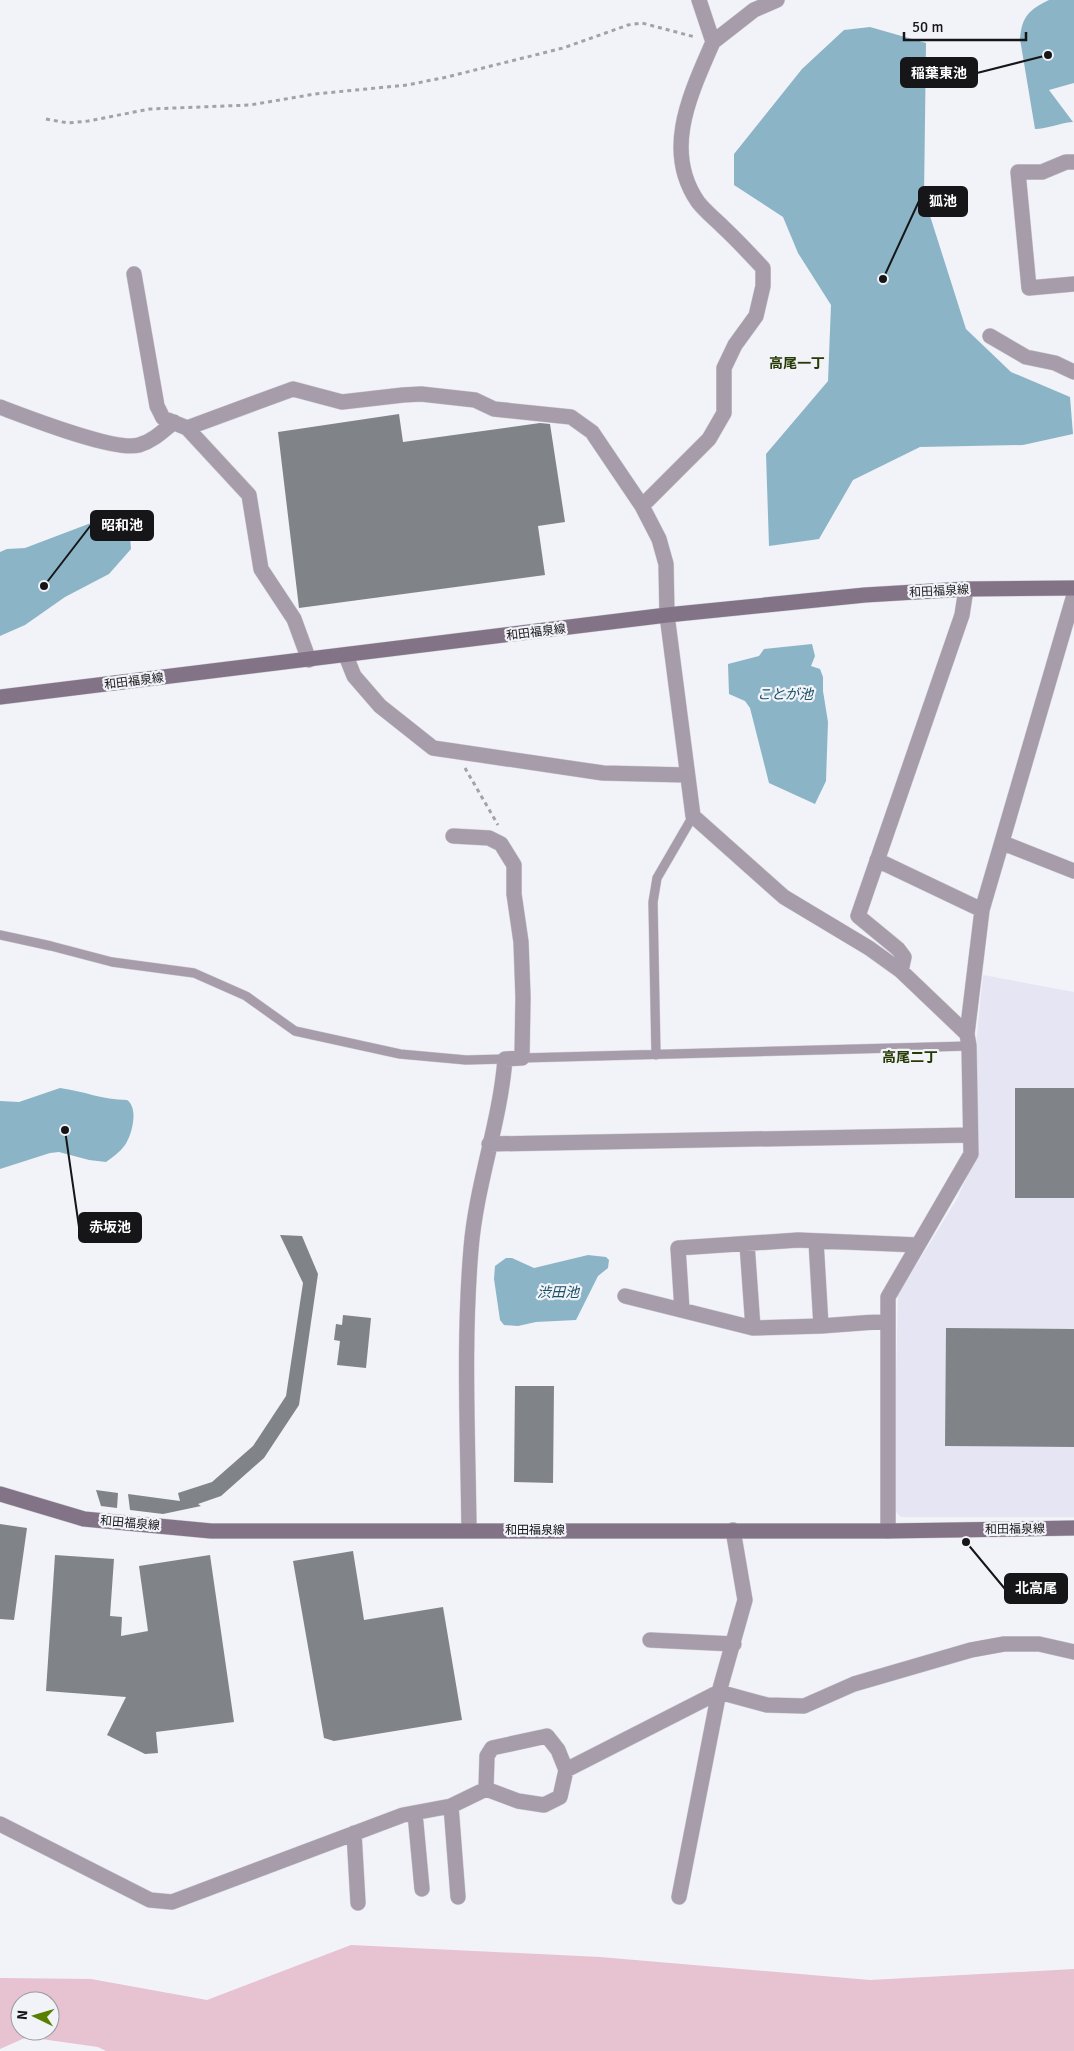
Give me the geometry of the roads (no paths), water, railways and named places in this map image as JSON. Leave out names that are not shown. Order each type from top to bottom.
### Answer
[{"type":"main road","name":"和田福泉線","points":[[0,697],[346,656],[667,615],[865,595],[966,589],[1074,588]]},
{"type":"main road","name":"和田福泉線","points":[[0,1494],[84,1519],[211,1531],[888,1531],[1074,1528]]},
{"type":"street","points":[[699,0],[713,42]]},
{"type":"street","points":[[642,506],[709,439],[724,413],[724,368],[735,345],[756,316],[763,286],[763,268],[743,245],[698,203],[684,174],[680,149],[688,100],[713,42],[754,10],[777,0]]},
{"type":"street","points":[[1074,162],[1066,162],[1042,172],[1018,172],[1029,288],[1074,284]]},
{"type":"street","points":[[134,274],[157,406],[163,418],[181,425],[249,495],[261,569],[294,619],[309,660]]},
{"type":"street","points":[[990,336],[1026,357],[1055,363],[1074,372]]},
{"type":"street","points":[[0,407],[67,432],[124,446],[138,446],[181,425],[294,389],[342,402],[421,394],[475,400],[494,409],[571,417],[592,432],[642,506],[659,539],[666,564],[667,615],[686,775],[693,816],[784,897],[869,948],[902,971],[968,1040]]},
{"type":"street","points":[[902,971],[904,957],[898,949],[858,916],[962,615],[966,589]]},
{"type":"street","points":[[888,1531],[888,1297],[971,1154],[968,1040],[982,910],[1074,595]]},
{"type":"street","points":[[346,656],[354,676],[380,706],[434,748],[603,773],[686,775]]},
{"type":"street","points":[[453,836],[489,838],[501,844],[514,865],[514,894],[521,942],[523,997],[522,1058],[506,1059],[471,1248],[466,1331],[469,1530]]},
{"type":"street","points":[[1003,843],[1074,871]]},
{"type":"street","points":[[877,860],[982,910]]},
{"type":"street","points":[[489,1144],[970,1135]]},
{"type":"street","points":[[682,1310],[678,1248],[798,1240],[918,1245]]},
{"type":"street","points":[[816,1241],[821,1326]]},
{"type":"street","points":[[747,1244],[753,1328]]},
{"type":"street","points":[[625,1296],[753,1328],[821,1326],[888,1321]]},
{"type":"street","points":[[679,1897],[718,1692],[734,1644],[745,1600],[733,1530]]},
{"type":"street","points":[[650,1640],[734,1644]]},
{"type":"street","points":[[566,1770],[718,1692],[767,1705],[804,1706],[854,1684],[971,1650],[1004,1644],[1039,1644],[1074,1652]]},
{"type":"street","points":[[0,1824],[150,1900],[172,1902],[403,1814],[451,1806],[486,1789],[518,1801],[544,1805],[560,1797],[566,1770],[558,1750],[547,1736],[492,1748],[487,1756],[486,1789]]},
{"type":"street","points":[[451,1806],[458,1897]]},
{"type":"street","points":[[415,1813],[422,1889]]},
{"type":"street","points":[[354,1833],[358,1903]]},
{"type":"lane","points":[[656,1055],[653,902],[657,878],[693,816]]},
{"type":"lane","points":[[0,935],[112,962],[194,973],[246,996],[295,1032],[400,1054],[466,1060],[506,1059]]},
{"type":"lane","points":[[522,1058],[656,1055],[968,1040]]},
{"type":"water","points":[[1049,0],[1074,0],[1074,83],[1049,90],[1073,122],[1035,129],[1020,39],[1025,19],[1036,7]]},
{"type":"water","points":[[870,27],[926,43],[924,197],[966,329],[1011,372],[1070,397],[1073,434],[1023,445],[920,447],[853,480],[819,539],[769,546],[766,454],[828,381],[831,305],[798,253],[783,217],[734,185],[734,154],[802,69],[844,30]]},
{"type":"water","points":[[120,512],[128,512],[131,549],[109,574],[65,597],[25,625],[0,636],[0,552],[7,549],[25,548]]},
{"type":"water","name":"ことが池","points":[[812,644],[815,656],[811,666],[820,669],[823,677],[823,691],[828,722],[826,781],[815,804],[769,783],[750,708],[745,701],[729,694],[728,664],[759,656],[764,649]]},
{"type":"water","points":[[60,1088],[109,1099],[127,1100],[133,1109],[133,1122],[125,1145],[106,1162],[89,1160],[59,1152],[50,1153],[0,1169],[0,1101],[19,1102]]},
{"type":"water","name":"渋田池","points":[[588,1255],[606,1257],[609,1260],[608,1268],[598,1276],[576,1320],[536,1322],[518,1326],[504,1325],[500,1320],[494,1279],[495,1266],[506,1258],[512,1258],[534,1268]]},
{"type":"place","name":"稲葉東池","points":[[1048,55]]},
{"type":"place","name":"狐池","points":[[883,279]]},
{"type":"place","name":"昭和池","points":[[44,586]]},
{"type":"place","name":"赤坂池","points":[[65,1130]]},
{"type":"place","name":"北高尾","points":[[966,1542]]},
{"type":"district","name":"高尾一丁","points":[[797,363]]},
{"type":"district","name":"高尾二丁","points":[[910,1057]]}]
